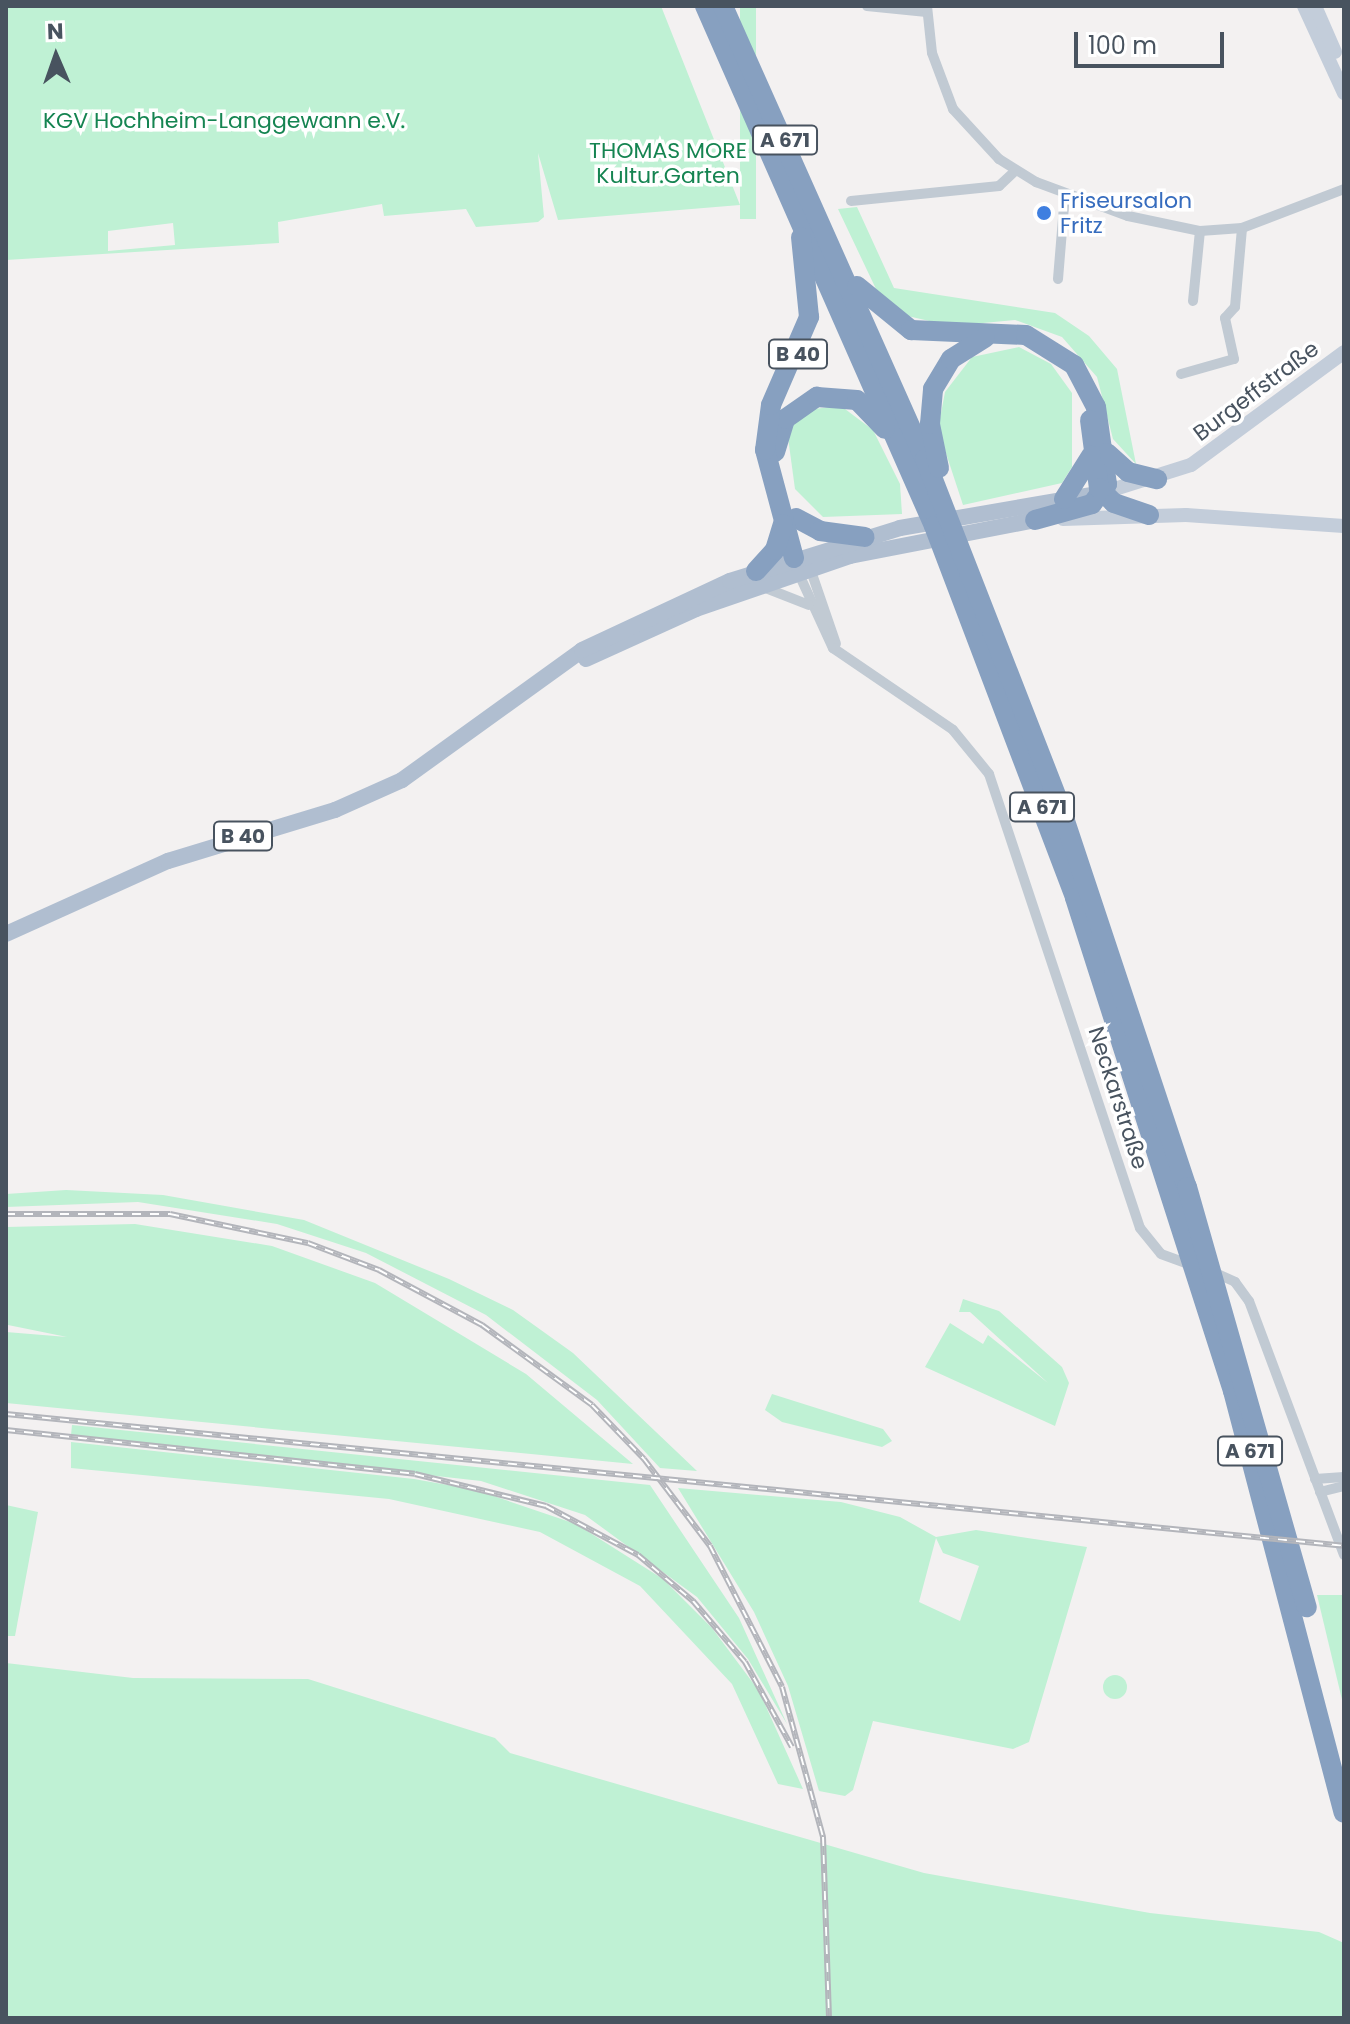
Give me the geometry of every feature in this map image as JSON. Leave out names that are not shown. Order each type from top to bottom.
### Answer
[{"type":"highway","name":"A 671","points":[[705,6],[785,179],[908,466],[1009,715],[1148,1090],[1254,1463],[1344,1813]]},
{"type":"highway","name":"A 671","points":[[723,6],[846,274],[951,523],[1049,777],[1251,1402],[1344,1754]]},
{"type":"highway","name":"B 40","points":[[785,179],[811,304],[765,435],[790,521]]},
{"type":"highway","points":[[846,274],[911,330],[1003,334],[1058,349],[1086,385],[1099,454],[1102,493],[1092,504],[1035,520]]},
{"type":"highway","points":[[951,523],[930,424],[933,389],[960,351],[1003,334]]},
{"type":"highway","points":[[802,563],[775,447],[785,419],[808,400],[837,395],[865,405],[908,466]]},
{"type":"highway","points":[[1099,454],[1128,472],[1157,479]]},
{"type":"highway","points":[[1064,499],[1099,454]]},
{"type":"highway","points":[[1102,493],[1149,515]]},
{"type":"highway","points":[[790,521],[820,531],[865,537]]},
{"type":"highway","points":[[755,579],[790,521]]},
{"type":"main road","points":[[1304,6],[1344,93]]},
{"type":"main road","points":[[1315,6],[1344,70]]},
{"type":"main road","name":"Burgeffstraße","points":[[1102,493],[1157,479],[1224,446],[1344,352]]},
{"type":"main road","name":"B 40","points":[[6,934],[168,861],[361,800],[429,764],[610,634],[802,563],[903,535],[1102,493]]},
{"type":"main road","points":[[1035,520],[1149,515],[1344,526]]},
{"type":"main road","name":"B 40","points":[[990,519],[1035,520]]},
{"type":"main road","name":"B 40","points":[[802,563],[865,537],[903,535]]},
{"type":"street","points":[[867,6],[927,9],[937,73],[953,109],[1016,170],[1065,194],[1200,231],[1242,228],[1330,197],[1344,189]]},
{"type":"street","points":[[851,201],[999,186],[1016,170]]},
{"type":"street","points":[[1058,279],[1065,194]]},
{"type":"street","points":[[1330,197],[1344,196]]},
{"type":"street","points":[[1181,374],[1234,359],[1225,318],[1235,307],[1242,228]]},
{"type":"street","points":[[1193,301],[1200,231]]},
{"type":"street","points":[[802,563],[842,657]]},
{"type":"street","name":"Neckarstraße","points":[[802,563],[809,605],[842,657],[953,730],[989,774],[1140,1228],[1161,1254],[1226,1277],[1245,1293],[1344,1555]]},
{"type":"street","points":[[755,579],[809,605]]},
{"type":"street","points":[[1315,1479],[1344,1477]]},
{"type":"street","points":[[1320,1492],[1344,1486]]},
{"type":"green space","name":"KGV Hochheim-Langgewann e.V.","points":[[6,6],[661,6],[740,205],[558,220],[538,153],[544,217],[538,222],[476,227],[466,209],[384,216],[382,204],[278,222],[279,243],[6,260]],"holes":[[[173,223],[175,245],[108,251],[108,231]]]},
{"type":"green space","points":[[740,6],[756,6],[756,219],[740,219]]},
{"type":"green space","points":[[857,207],[894,288],[1055,313],[1089,336],[1117,369],[1136,464],[1113,439],[1097,377],[1062,337],[1015,320],[951,326],[899,314],[876,289],[838,209]]},
{"type":"green space","points":[[1019,347],[1051,364],[1072,393],[1072,467],[1062,483],[963,505],[938,429],[945,392],[972,357]]},
{"type":"green space","points":[[841,406],[873,430],[900,484],[902,514],[823,517],[795,489],[787,430],[813,409]]},
{"type":"green space","points":[[66,1190],[163,1195],[304,1220],[449,1279],[513,1310],[573,1353],[697,1471],[660,1468],[597,1400],[486,1315],[366,1253],[277,1224],[138,1202],[6,1207],[6,1194]]},
{"type":"green space","points":[[135,1224],[272,1246],[375,1283],[526,1374],[633,1464],[6,1403],[6,1332],[67,1337],[8,1325],[6,1227]]},
{"type":"green space","points":[[963,1299],[999,1311],[1062,1367],[1069,1383],[1055,1426],[925,1367],[950,1323],[983,1344],[988,1335],[1048,1383],[970,1312],[959,1312]]},
{"type":"green space","points":[[772,1394],[883,1429],[892,1441],[882,1447],[782,1422],[765,1410]]},
{"type":"green space","points":[[72,1425],[650,1485],[739,1618],[787,1724],[748,1659],[697,1597],[585,1515],[481,1481],[71,1435]]},
{"type":"green space","points":[[71,1442],[414,1479],[476,1490],[576,1524],[663,1579],[712,1628],[759,1691],[803,1789],[778,1784],[732,1684],[640,1586],[540,1532],[389,1499],[71,1468]]},
{"type":"green space","points":[[678,1488],[841,1502],[900,1517],[936,1537],[976,1530],[1087,1547],[1029,1742],[1013,1749],[873,1721],[853,1790],[845,1796],[819,1791],[788,1686],[754,1612]],"holes":[[[936,1538],[943,1553],[979,1566],[960,1621],[919,1602]]]},
{"type":"green space","points":[[6,1505],[38,1512],[15,1636],[6,1636]]},
{"type":"green space","points":[[1317,1595],[1344,1595],[1344,1708]]},
{"type":"green space","points":[[6,1663],[133,1678],[308,1679],[495,1738],[510,1753],[924,1873],[1150,1913],[1319,1932],[1344,1943],[1344,2018],[6,2018]]},
{"type":"green space","points":[[1115,1675],[1123,1679],[1127,1687],[1123,1695],[1115,1699],[1107,1695],[1103,1687],[1107,1679]]},
{"type":"railway","points":[[6,1214],[170,1214],[308,1243],[379,1270],[482,1325],[592,1405],[644,1459],[710,1546],[782,1687],[823,1837],[829,2018]]},
{"type":"railway","points":[[6,1414],[1344,1546]]},
{"type":"railway","points":[[6,1430],[415,1474],[546,1506],[638,1555],[693,1601],[745,1662],[792,1747]]},
{"type":"place","name":"Friseursalon Fritz","points":[[1044,213]]},
{"type":"park label","name":"THOMAS MORE Kultur.Garten","points":[[668,162]]}]
